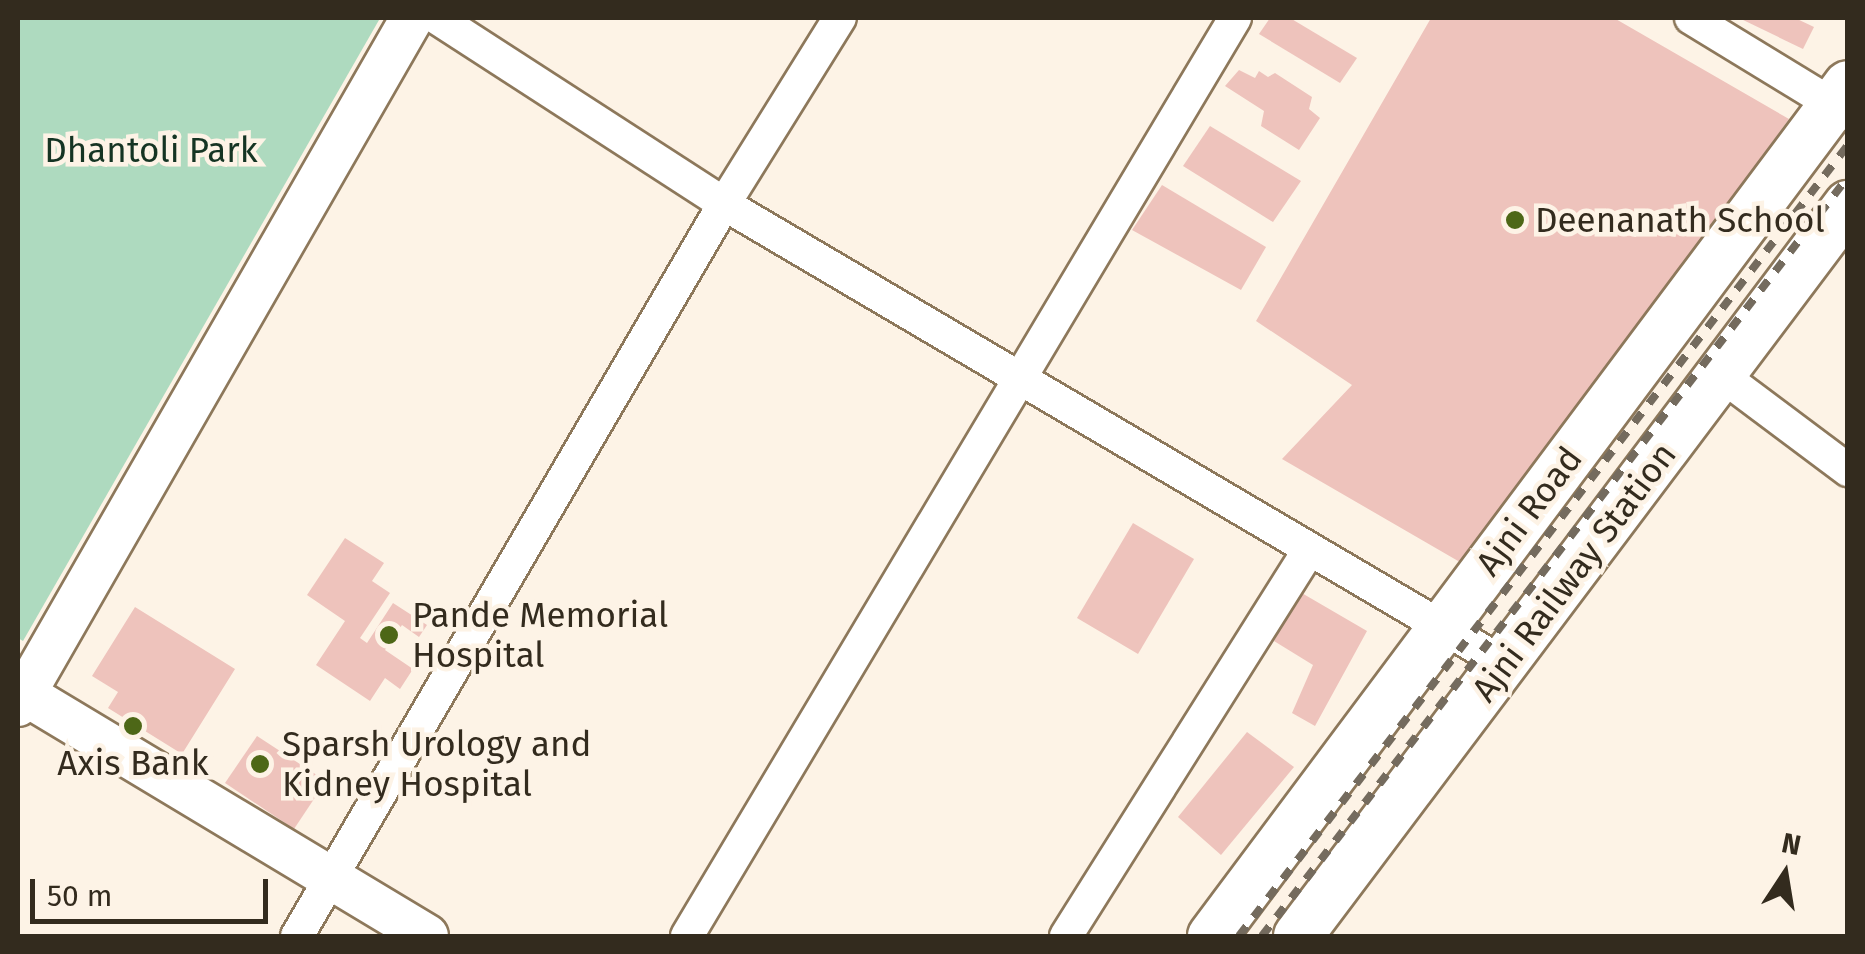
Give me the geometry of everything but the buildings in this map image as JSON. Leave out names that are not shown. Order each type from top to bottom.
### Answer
[{"type":"main road","name":"Ajni Road","points":[[1212,936],[1843,101]]},
{"type":"main road","name":"Ajni Railway Station","points":[[1298,936],[1848,206]]},
{"type":"street","points":[[412,18],[20,696],[426,936]]},
{"type":"street","points":[[438,18],[724,204],[1505,664]]},
{"type":"street","points":[[297,936],[724,204],[840,18]]},
{"type":"street","points":[[686,936],[1236,18]]},
{"type":"street","points":[[1691,18],[1843,101]]},
{"type":"street","points":[[1721,375],[1848,470]]},
{"type":"street","points":[[1066,936],[1308,550]]},
{"type":"green space","name":"Dhantoli Park","points":[[18,18],[379,20],[23,641],[18,638]]},
{"type":"railway","points":[[1239,936],[1848,145]]},
{"type":"railway","points":[[1262,936],[1848,177]]},
{"type":"place","name":"Deenanath School","points":[[1515,220]]},
{"type":"place","name":"Pande Memorial Hospital","points":[[389,635]]},
{"type":"place","name":"Axis Bank","points":[[133,726]]},
{"type":"place","name":"Sparsh Urology and Kidney Hospital","points":[[260,764]]}]
